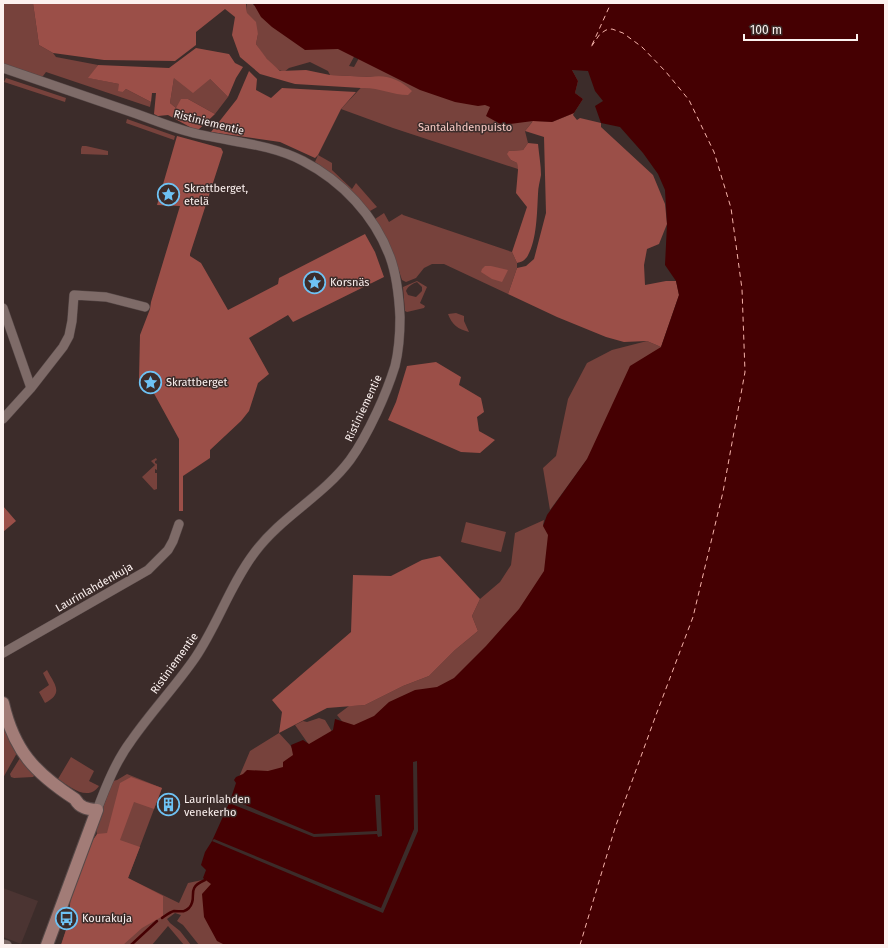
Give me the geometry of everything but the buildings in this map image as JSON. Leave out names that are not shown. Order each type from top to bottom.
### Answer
[{"type":"street","name":"Ristiniementie","points":[[3,68],[185,131],[279,151],[301,160],[321,171],[357,202],[368,216],[383,241],[391,258],[396,276],[399,302],[399,340],[395,365],[386,393],[366,436],[348,462],[326,486],[272,532],[244,567],[211,632],[194,659],[129,742],[111,776],[97,810]]},
{"type":"street","points":[[3,418],[31,388],[64,347],[72,321],[74,296],[106,297],[145,306]]},
{"type":"street","points":[[3,308],[31,388]]},
{"type":"street","name":"Laurinlahdenkuja","points":[[3,653],[148,570],[168,550],[179,524]]},
{"type":"street","points":[[3,703],[9,726],[23,753],[41,774],[75,799],[87,800],[97,810],[47,945]]},
{"type":"street","points":[[3,944],[7,945]]},
{"type":"shaded area","points":[[33,3],[246,3],[247,13],[256,22],[258,34],[256,44],[267,59],[280,71],[306,70],[330,75],[371,77],[382,76],[398,81],[412,91],[408,95],[402,95],[367,88],[295,84],[260,74],[240,57],[232,35],[235,17],[225,9],[196,32],[196,45],[175,61],[104,60],[53,53],[39,45]]},
{"type":"shaded area","points":[[253,3],[885,3],[885,945],[225,945],[217,941],[204,917],[202,894],[211,884],[203,878],[206,870],[201,865],[205,852],[212,841],[230,801],[236,783],[234,780],[236,777],[243,774],[247,770],[268,771],[283,767],[283,762],[293,755],[291,745],[303,740],[309,744],[333,730],[335,719],[354,725],[374,716],[389,702],[415,690],[437,687],[454,678],[486,646],[519,609],[544,571],[548,535],[543,526],[547,515],[587,459],[630,366],[661,347],[679,295],[676,281],[665,265],[667,224],[665,190],[658,174],[643,153],[620,127],[601,123],[595,106],[603,101],[595,91],[588,71],[572,70],[578,81],[575,93],[583,99],[574,113],[552,122],[533,121],[502,125],[486,116],[490,107],[485,105],[478,106],[455,102],[420,90],[338,49],[305,50],[272,27],[261,17]]},
{"type":"shaded area","points":[[196,48],[229,54],[235,63],[243,67],[236,78],[228,97],[210,79],[193,93],[174,78],[170,103],[176,108],[181,99],[188,99],[215,114],[197,131],[168,115],[158,116],[154,114],[156,93],[152,93],[151,102],[126,89],[123,92],[118,91],[119,84],[88,78],[98,65],[169,68]]},
{"type":"shaded area","points":[[249,71],[257,79],[256,90],[271,98],[282,88],[356,92],[341,109],[318,155],[315,158],[280,142],[211,132],[237,99]]},
{"type":"shaded area","points":[[574,113],[573,115],[577,120],[580,118],[601,123],[601,127],[653,175],[665,204],[667,224],[659,244],[647,249],[644,265],[645,285],[666,281],[676,281],[679,295],[661,347],[647,341],[624,342],[606,337],[557,317],[508,294],[517,268],[526,266],[534,259],[546,213],[544,137],[525,131],[533,121],[552,122]]},
{"type":"shaded area","points":[[177,136],[221,148],[223,152],[190,256],[201,263],[228,310],[278,284],[279,278],[365,234],[375,252],[384,277],[293,322],[288,315],[249,338],[269,374],[258,383],[249,411],[241,421],[210,450],[210,458],[183,476],[183,511],[179,511],[179,439],[151,388],[146,391],[139,380],[140,335],[150,309],[180,206],[157,205]]},
{"type":"shaded area","points":[[528,143],[538,144],[541,175],[538,189],[536,226],[533,243],[527,257],[517,263],[512,252],[527,207],[516,193],[518,170],[517,163],[511,160],[507,154],[509,151],[523,150]]},
{"type":"shaded area","points":[[485,266],[508,270],[502,282],[492,279],[481,272]]},
{"type":"shaded area","points":[[436,362],[461,377],[459,385],[481,398],[484,412],[477,417],[479,431],[495,440],[480,453],[461,452],[388,420],[396,402],[407,366]]},
{"type":"shaded area","points":[[3,506],[16,521],[3,532]]},
{"type":"shaded area","points":[[440,556],[480,599],[472,616],[478,631],[455,650],[429,676],[403,686],[365,705],[327,708],[279,733],[282,712],[272,700],[351,632],[353,575],[391,576],[422,560]]},
{"type":"shaded area","points":[[131,777],[162,788],[154,809],[134,802],[120,840],[140,847],[128,878],[163,896],[163,916],[142,928],[123,945],[61,945],[68,924],[71,896],[93,840],[97,834],[107,833],[120,783]]},
{"type":"shaded area","points":[[3,888],[38,901],[21,944],[3,937]]},
{"type":"green space","points":[[3,3],[33,3],[39,45],[53,53],[56,57],[98,65],[89,78],[119,84],[123,92],[126,89],[151,102],[150,107],[46,72],[40,77],[3,64]]},
{"type":"green space","name":"Santalahdenpuisto","points":[[247,3],[253,3],[253,5],[362,42],[349,66],[354,67],[365,47],[572,70],[578,81],[575,93],[583,99],[574,113],[552,122],[532,122],[525,131],[528,143],[523,150],[509,151],[511,160],[517,163],[518,169],[393,128],[341,109],[371,77],[330,75],[328,71],[310,62],[289,68],[284,72],[276,68],[268,61],[256,44],[258,34],[247,14]]},
{"type":"green space","points":[[6,78],[66,98],[65,102],[4,82]]},
{"type":"green space","points":[[174,78],[210,79],[228,97],[215,114],[188,99],[176,108],[170,103]]},
{"type":"green space","points":[[127,119],[175,136],[174,140],[126,123]]},
{"type":"green space","points":[[82,146],[108,151],[108,155],[81,154]]},
{"type":"green space","points":[[318,155],[332,163],[332,170],[352,189],[356,183],[377,207],[370,211],[344,185],[315,162]]},
{"type":"green space","points":[[384,213],[389,222],[402,214],[512,252],[517,263],[517,268],[508,294],[444,264],[432,264],[424,268],[416,278],[406,282],[402,280],[390,248],[375,219]]},
{"type":"green space","points":[[417,281],[427,287],[420,303],[425,306],[424,308],[407,312],[405,311],[403,287]],"holes":[[[417,282],[422,287],[422,291],[416,297],[408,295],[406,291],[410,285]]]},
{"type":"green space","points":[[456,313],[464,316],[464,321],[469,332],[459,328],[451,321],[448,314]]},
{"type":"green space","points":[[647,341],[661,347],[669,347],[550,510],[543,468],[556,456],[568,399],[587,363],[612,350]]},
{"type":"green space","points":[[156,458],[157,460],[155,463],[157,464],[157,470],[155,469],[155,473],[157,473],[157,489],[154,490],[142,477],[155,465],[151,461]]},
{"type":"green space","points":[[544,520],[543,525],[564,552],[504,655],[350,731],[337,715],[349,706],[365,705],[403,686],[429,676],[455,650],[478,631],[472,616],[480,599],[500,582],[511,565],[515,533]]},
{"type":"green space","points":[[466,522],[506,532],[501,552],[461,542]]},
{"type":"green space","points":[[47,670],[55,684],[56,692],[51,699],[45,703],[39,692],[49,685],[43,673]]},
{"type":"green space","points":[[319,718],[325,720],[334,735],[314,752],[295,725],[303,721],[307,722]]},
{"type":"green space","points":[[3,723],[11,743],[17,753],[3,778]]},
{"type":"green space","points":[[279,733],[290,745],[307,772],[239,777],[250,751]]},
{"type":"green space","points":[[71,757],[94,771],[89,781],[99,786],[95,791],[90,793],[79,792],[58,779]]},
{"type":"green space","points":[[20,758],[35,775],[33,777],[11,777],[10,774]]},
{"type":"green space","points":[[127,774],[162,788],[128,878],[179,903],[188,883],[207,879],[310,945],[199,945],[183,925],[177,921],[181,915],[175,913],[167,919],[180,931],[191,945],[184,945],[168,926],[152,945],[61,945],[68,924],[71,896],[93,840],[97,835],[96,826],[113,781]]},
{"type":"pier","points":[[417,761],[418,831],[383,913],[212,841],[214,839],[381,908],[414,829],[413,762]]},
{"type":"pier","points":[[375,795],[380,795],[382,836],[378,837],[377,834],[314,837],[229,803],[231,799],[314,834],[377,831]]},
{"type":"waterway","points":[[162,918],[174,911],[187,910],[192,904],[193,890],[199,883],[205,880]]},
{"type":"waterway","points":[[131,945],[157,921]]},
{"type":"ferry route","points":[[592,45],[611,3]]},
{"type":"ferry route","points":[[580,945],[615,828],[693,617],[723,492],[745,372],[742,289],[731,208],[714,152],[689,100],[666,72],[642,47],[623,33],[612,29],[606,30],[600,34],[591,47]]},
{"type":"place","name":"Skrattberget, etelä","points":[[169,194]]},
{"type":"place","name":"Korsnäs","points":[[315,282]]},
{"type":"place","name":"Skrattberget","points":[[151,382]]},
{"type":"place","name":"Laurinlahden venekerho","points":[[168,805]]},
{"type":"place","name":"Kourakuja","points":[[67,918]]}]
